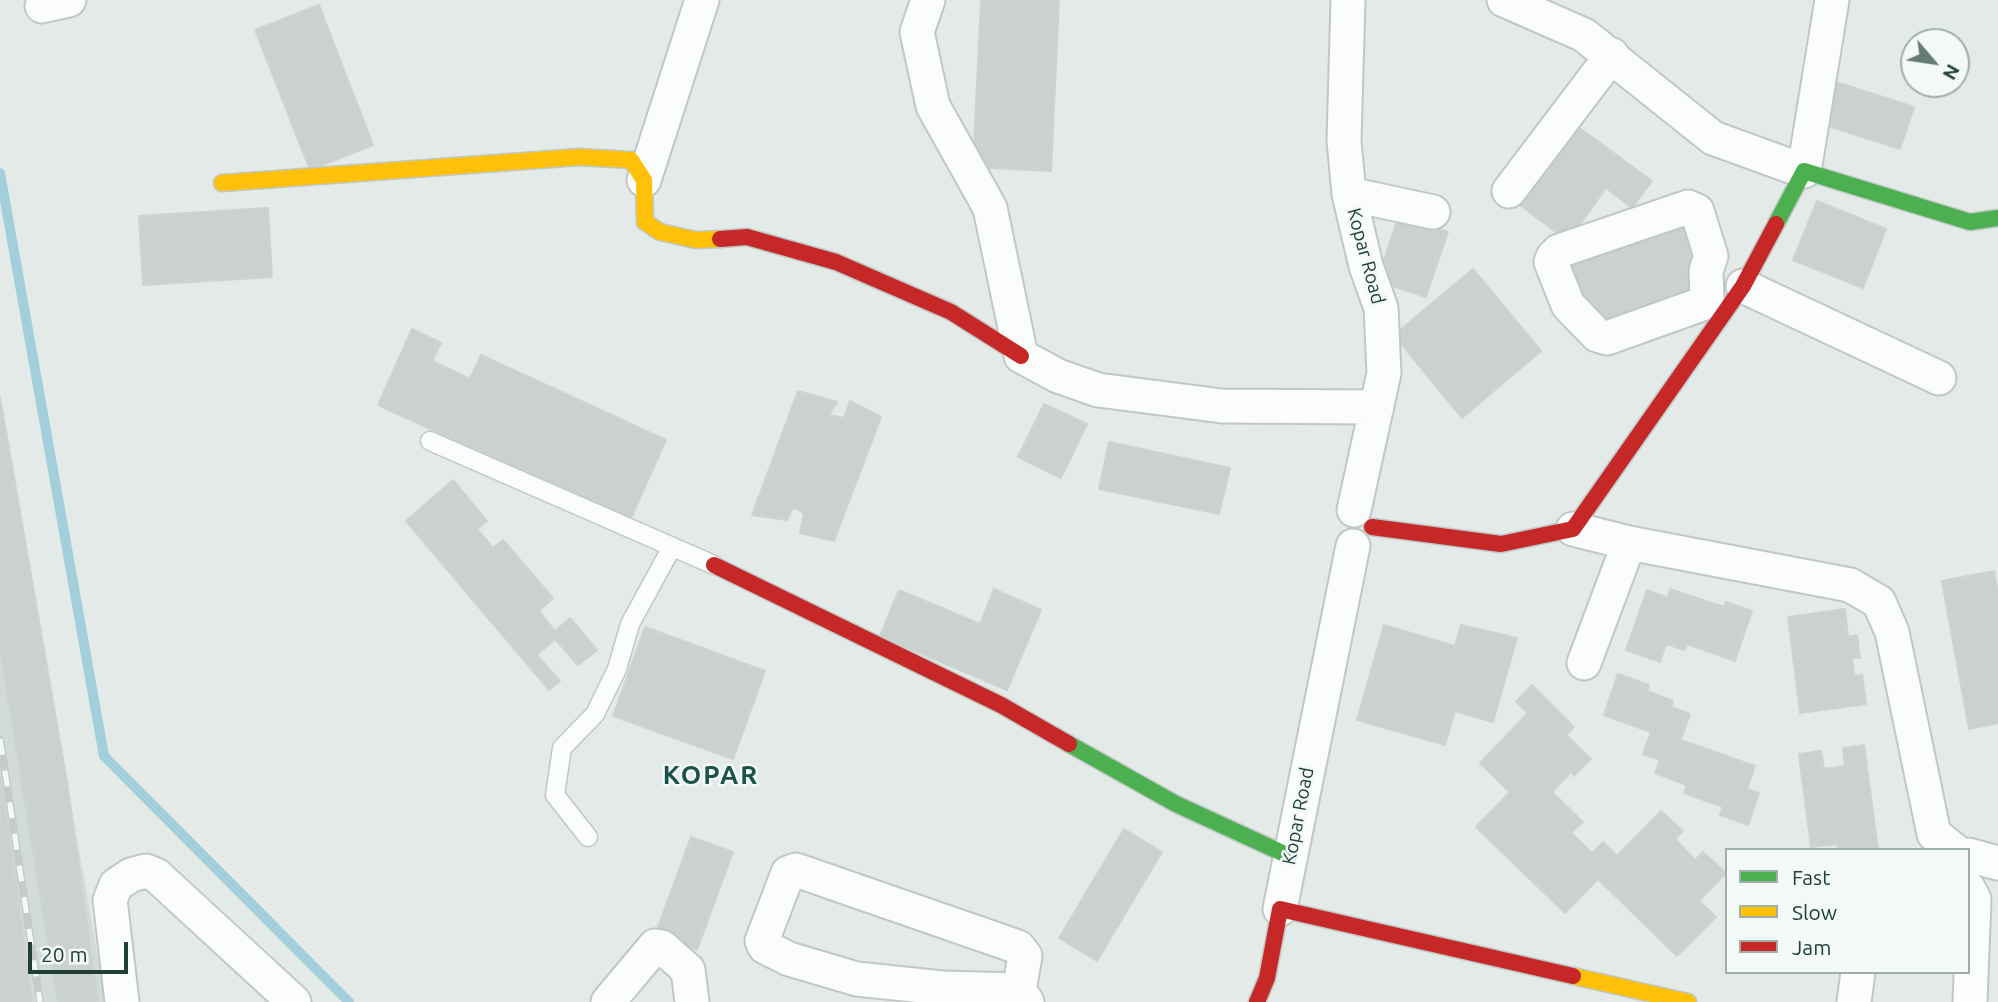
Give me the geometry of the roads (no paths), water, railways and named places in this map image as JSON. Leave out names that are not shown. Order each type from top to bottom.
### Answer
[{"type":"street","points":[[702,0],[644,180],[645,222],[660,232],[696,240],[747,237],[836,262],[951,312],[1058,376],[1112,391],[1222,406],[1377,407]]},
{"type":"street","points":[[928,0],[917,32],[933,106],[990,208],[1021,356]]},
{"type":"street","name":"Kopar Road","points":[[1257,1002],[1267,978],[1289,856],[1359,528],[1384,373],[1381,309],[1366,266],[1349,194],[1345,141],[1348,0]]},
{"type":"street","points":[[1504,0],[1550,18],[1612,55],[1713,138],[1804,172],[1970,222],[1998,218]]},
{"type":"street","points":[[1573,528],[1743,286],[1804,172],[1832,0]]},
{"type":"street","points":[[1509,191],[1612,55]]},
{"type":"street","points":[[222,183],[579,157],[631,160],[644,180]]},
{"type":"street","points":[[1349,194],[1433,212]]},
{"type":"street","points":[[1692,208],[1697,211],[1711,256],[1706,271],[1709,294],[1702,304],[1663,318],[1602,338],[1568,305],[1551,262],[1553,257],[1559,251],[1692,208]]},
{"type":"street","points":[[1743,286],[1939,378]]},
{"type":"street","points":[[1663,318],[1702,345]]},
{"type":"street","points":[[1359,528],[1501,544],[1573,528],[1629,543],[1850,585],[1879,602],[1892,632],[1934,834],[1952,848]]},
{"type":"street","points":[[1584,663],[1629,543]]},
{"type":"street","points":[[714,565],[1001,705],[1176,804],[1289,856]]},
{"type":"street","points":[[1970,856],[1998,863]]},
{"type":"street","points":[[796,870],[1018,947],[1025,956],[1023,996],[857,979],[789,959],[765,947],[762,941],[788,873],[796,870]]},
{"type":"street","points":[[122,1002],[110,900],[116,885],[131,875],[146,871],[156,875],[294,1002]]},
{"type":"street","points":[[1970,892],[1974,899],[1970,1002]]},
{"type":"street","points":[[1280,909],[1688,1002]]},
{"type":"street","points":[[608,1002],[655,946],[662,947],[688,970],[692,1002]]},
{"type":"street","points":[[1853,1002],[1858,974]]},
{"type":"lane","points":[[430,441],[714,565]]},
{"type":"lane","points":[[589,837],[555,795],[562,748],[595,714],[617,669],[630,624],[672,547]]},
{"type":"waterway","points":[[0,173],[104,756],[349,1002]]},
{"type":"railway","points":[[0,739],[40,1002]]},
{"type":"district","name":"KOPAR","points":[[711,775]]}]
